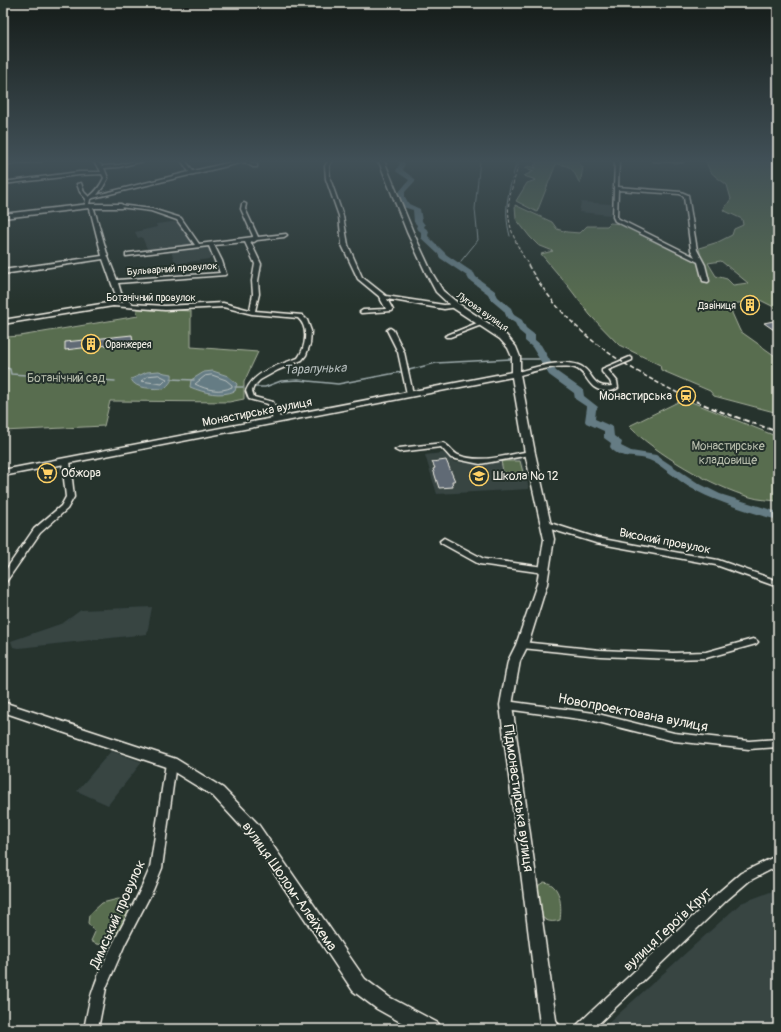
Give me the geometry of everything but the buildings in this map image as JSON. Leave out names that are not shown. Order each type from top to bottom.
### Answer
[{"type":"main road","name":"вулиця Шолом-Алейхема","points":[[3,707],[170,763],[218,792],[253,829],[359,984],[383,1003],[432,1029]]},
{"type":"street","points":[[3,216],[48,208]]},
{"type":"street","points":[[92,208],[105,257],[120,297],[132,305]]},
{"type":"street","points":[[138,208],[152,210],[179,219],[198,246]]},
{"type":"street","points":[[243,208],[256,236],[250,241]]},
{"type":"street","points":[[338,208],[341,216],[345,245],[360,278],[384,297],[444,306],[456,306]]},
{"type":"street","name":"Лугова вулиця","points":[[400,208],[429,273],[440,292],[456,306],[503,337],[512,346],[516,357],[516,374]]},
{"type":"street","points":[[615,208],[615,217],[620,222],[699,261]]},
{"type":"street","points":[[688,208],[694,250],[702,265],[706,281]]},
{"type":"street","points":[[128,255],[284,236]]},
{"type":"street","points":[[250,241],[258,264],[255,281],[256,294],[252,312]]},
{"type":"street","name":"Бульварний провулок","points":[[115,282],[223,274],[211,244]]},
{"type":"street","points":[[3,272],[105,257]]},
{"type":"street","points":[[363,312],[390,310],[384,300],[384,297]]},
{"type":"street","name":"Ботанічний провулок","points":[[3,322],[112,304],[165,308],[223,305],[252,312],[300,316],[304,318],[308,328],[304,355],[300,359],[261,377],[252,383],[248,388],[248,394],[251,398],[270,403],[274,410],[276,420]]},
{"type":"street","points":[[448,336],[482,323]]},
{"type":"street","points":[[390,330],[401,352],[410,394]]},
{"type":"street","points":[[516,374],[557,366],[575,366],[583,371],[598,388],[610,389],[615,388],[616,386],[605,372],[605,369],[630,359]]},
{"type":"street","name":"Монастирська вулиця","points":[[3,473],[516,374]]},
{"type":"street","name":"Підмонастирська вулиця","points":[[516,374],[530,453],[549,539],[542,584],[522,645],[514,661],[506,705],[548,1024],[553,1029]]},
{"type":"street","points":[[399,450],[443,445],[454,456],[480,462],[530,453]]},
{"type":"street","points":[[3,580],[37,531],[64,507],[70,497],[66,461]]},
{"type":"street","name":"Високий провулок","points":[[547,526],[596,540],[718,563],[778,584]]},
{"type":"street","points":[[444,541],[482,562],[544,570]]},
{"type":"street","points":[[522,645],[600,653],[673,656],[706,655],[753,642]]},
{"type":"street","name":"Новопроектована вулиця","points":[[506,705],[594,717],[674,737],[749,745],[778,743]]},
{"type":"street","name":"Димський провулок","points":[[91,1029],[100,988],[121,940],[149,886],[156,868],[170,763]]},
{"type":"street","name":"вулиця Героїв Крут","points":[[583,1029],[724,895],[745,877],[778,860]]},
{"type":"shaded area","points":[[580,208],[611,208],[610,215],[579,212]]},
{"type":"shaded area","points":[[180,221],[193,245],[148,251],[142,237],[138,238],[135,232],[157,227],[156,224]]},
{"type":"shaded area","points":[[211,246],[215,258],[176,264],[171,252],[163,252]]},
{"type":"shaded area","name":"Школа № 12","points":[[443,453],[454,462],[481,463],[521,456],[529,489],[437,494],[425,455]]},
{"type":"shaded area","points":[[152,607],[147,634],[19,648],[13,647],[11,641],[63,623],[81,610]]},
{"type":"shaded area","points":[[111,751],[142,762],[108,805],[77,791]]},
{"type":"shaded area","points":[[778,889],[778,1029],[602,1029],[741,903]]},
{"type":"green space","points":[[515,208],[522,208],[552,222],[557,229],[567,232],[580,233],[587,226],[607,226],[610,223],[621,224],[696,261],[701,257],[699,248],[718,242],[732,235],[734,229],[743,225],[742,219],[723,210],[724,208],[778,208],[778,309],[760,300],[732,304],[732,313],[740,331],[778,358],[778,413],[714,396],[710,391],[661,370],[660,365],[619,345],[590,315],[541,254],[553,251],[538,245],[530,237],[516,219]],"holes":[[[721,261],[748,283],[733,285],[727,279],[716,276],[708,263]]]},
{"type":"green space","points":[[530,208],[539,208],[537,212]]},
{"type":"green space","name":"Ботанічний сад","points":[[136,308],[191,311],[191,347],[258,352],[244,382],[244,399],[229,402],[110,401],[104,426],[3,431],[3,335],[7,337],[20,336],[138,316]]},
{"type":"green space","name":"Монастирське кладовище","points":[[684,399],[778,437],[778,501],[750,497],[720,486],[669,458],[653,447],[629,426]]},
{"type":"green space","points":[[501,461],[520,461],[524,476],[504,476]]},
{"type":"green space","points":[[544,882],[550,884],[557,891],[561,908],[560,920],[546,920],[539,912],[537,898],[539,885]]},
{"type":"green space","points":[[118,899],[123,900],[130,905],[129,917],[115,942],[103,944],[94,943],[91,941],[95,932],[88,923],[89,915],[102,903]]},
{"type":"water","points":[[159,371],[172,374],[171,381],[164,389],[141,387],[133,383],[131,379],[147,372]]},
{"type":"water","points":[[213,371],[228,376],[237,384],[235,391],[224,394],[212,394],[190,387],[191,380],[204,372]]},
{"type":"waterway","name":"Тарапунька","points":[[414,208],[416,209],[418,222],[421,225],[420,228],[425,231],[424,236],[442,253],[443,256],[471,275],[472,278],[492,293],[494,298],[508,310],[510,316],[519,322],[522,329],[530,335],[530,341],[536,345],[552,373],[579,392],[579,397],[593,407],[591,409],[590,421],[609,429],[609,438],[617,442],[615,447],[628,454],[652,457],[694,485],[716,496],[778,516]]},
{"type":"waterway","name":"Тарапунька","points":[[457,266],[478,240],[475,208]]},
{"type":"waterway","points":[[507,208],[510,236]]},
{"type":"waterway","name":"Тарапунька","points":[[409,370],[436,363],[511,359]]},
{"type":"waterway","name":"Тарапунька","points":[[521,359],[545,359]]},
{"type":"waterway","name":"Тарапунька","points":[[3,367],[10,369],[11,374],[115,381]]},
{"type":"waterway","name":"Тарапунька","points":[[254,387],[265,387],[281,381],[298,380],[338,384],[401,372]]},
{"type":"waterway","name":"Тарапунька","points":[[170,379],[194,380]]},
{"type":"waterway","name":"Тарапунька","points":[[235,387],[243,387]]},
{"type":"railway","points":[[509,208],[509,219],[513,236],[529,266]]},
{"type":"railway","points":[[528,265],[560,310],[598,345],[641,373],[688,398]]},
{"type":"railway","points":[[688,398],[778,432]]},
{"type":"place","name":"Дзвіниця","points":[[750,305]]},
{"type":"place","name":"Оранжерея","points":[[91,344]]},
{"type":"place","name":"Монастирська","points":[[686,396]]},
{"type":"place","name":"Обжора","points":[[47,473]]},
{"type":"place","name":"Школа № 12","points":[[479,476]]}]
